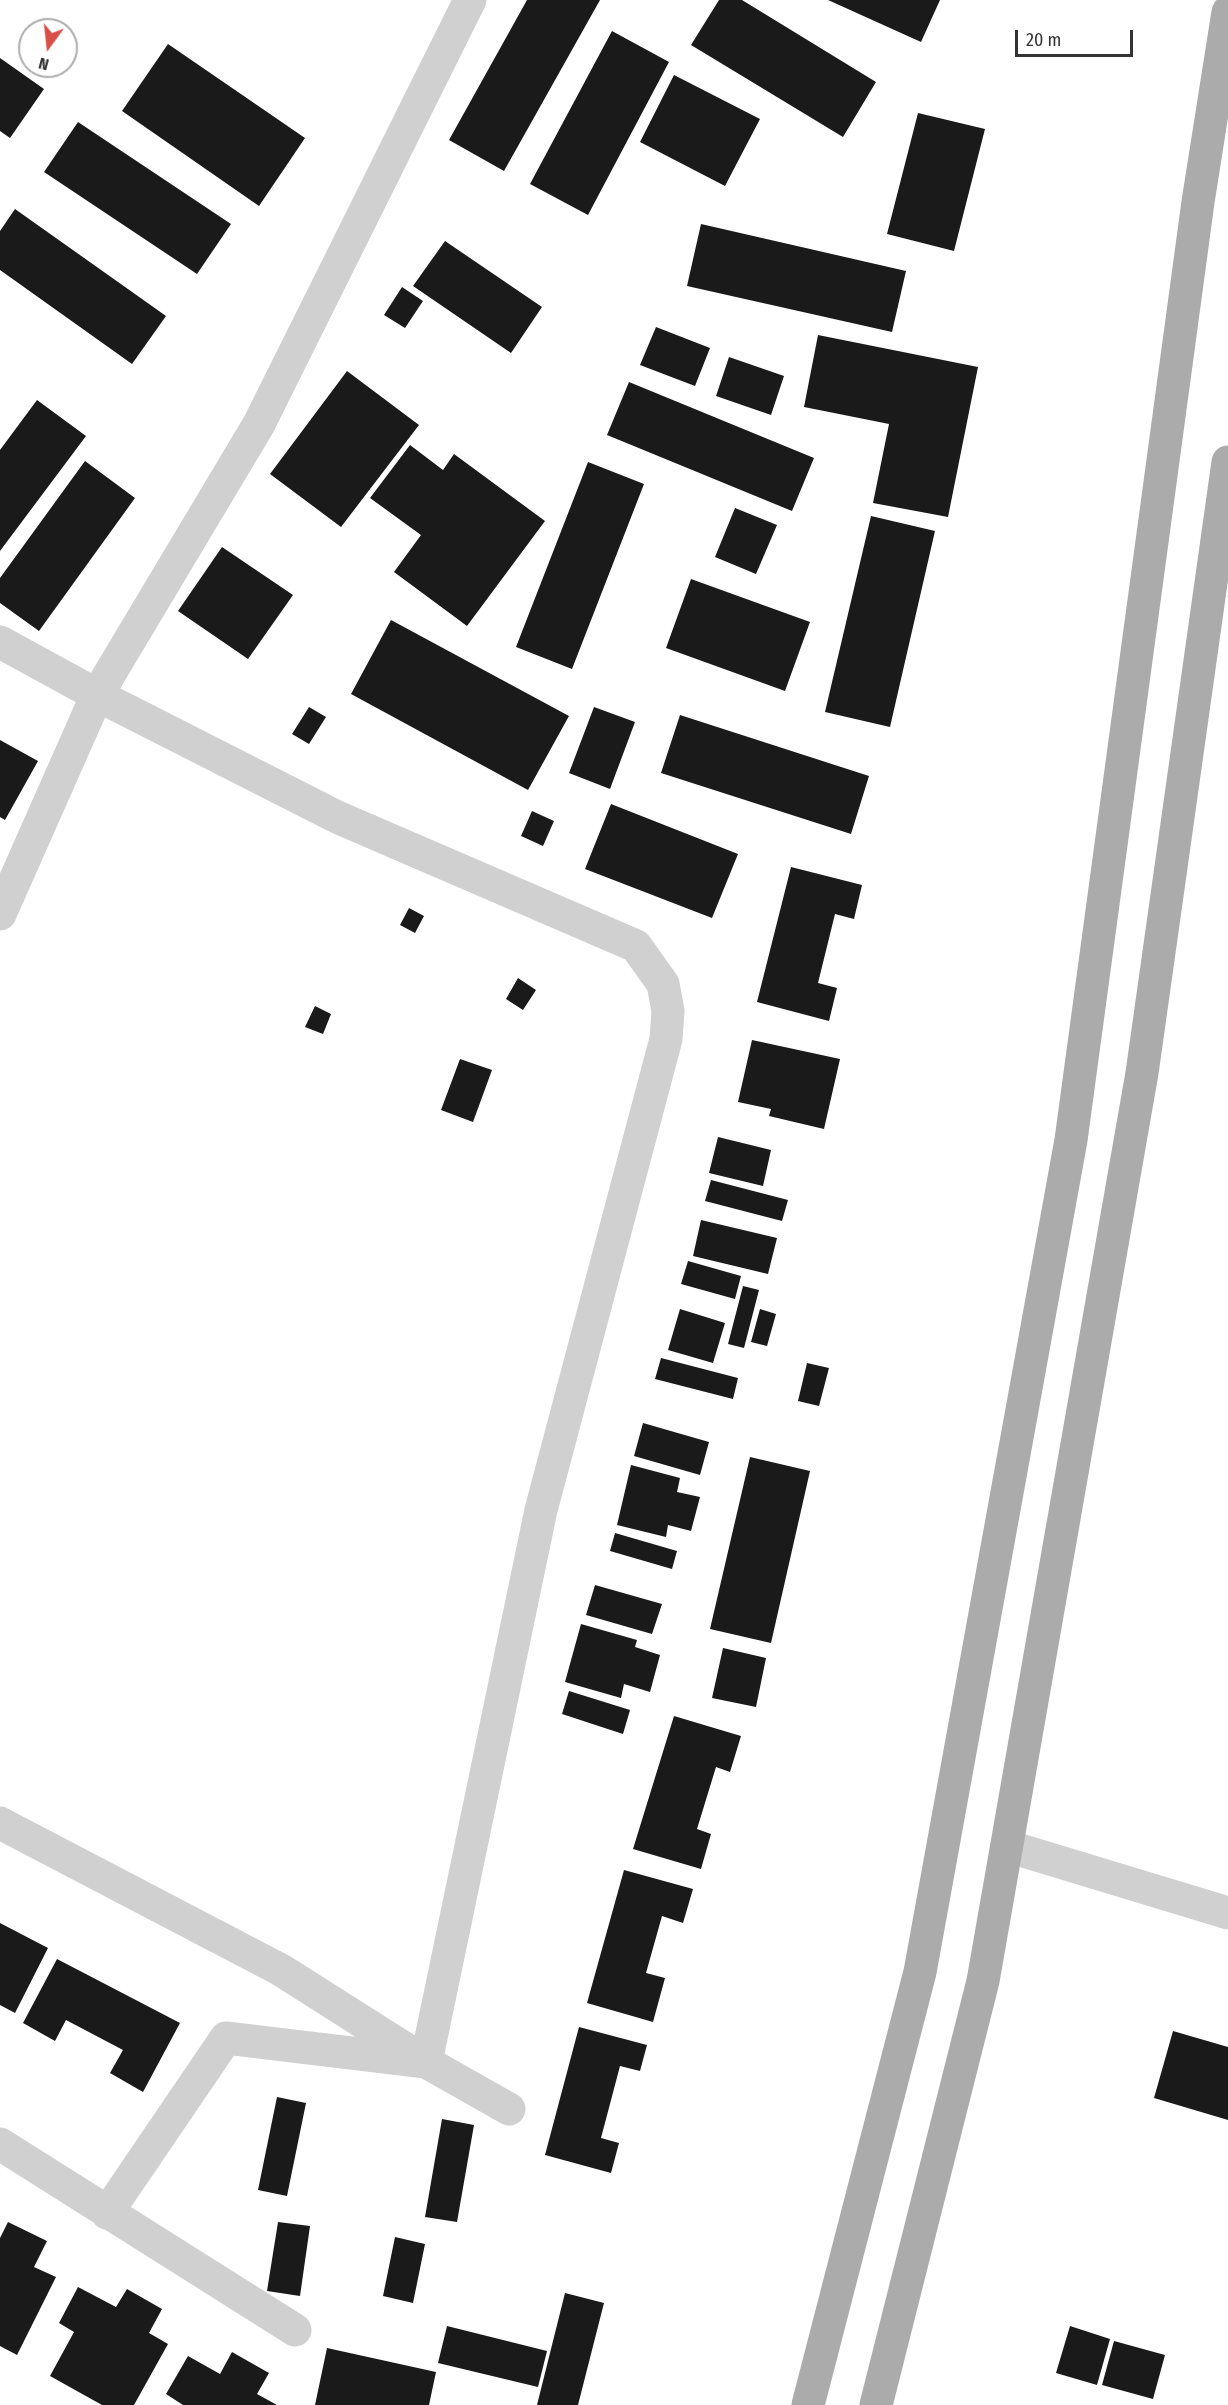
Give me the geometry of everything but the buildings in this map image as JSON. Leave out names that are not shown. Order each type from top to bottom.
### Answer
[{"type":"main road","points":[[808,2405],[920,1972],[1071,1140],[1198,202],[1228,12]]},
{"type":"main road","points":[[876,2405],[983,1981],[1142,1073],[1228,462]]},
{"type":"street","points":[[0,914],[97,695],[259,424],[470,0]]},
{"type":"street","points":[[0,642],[97,695],[337,817],[636,946],[663,984],[668,1011],[666,1039],[541,1510],[426,2062]]},
{"type":"street","points":[[0,1823],[281,1970],[426,2062],[509,2109]]},
{"type":"street","points":[[1007,1846],[1228,1913]]},
{"type":"street","points":[[107,2213],[226,2038],[426,2062]]},
{"type":"street","points":[[0,2144],[295,2330]]}]
